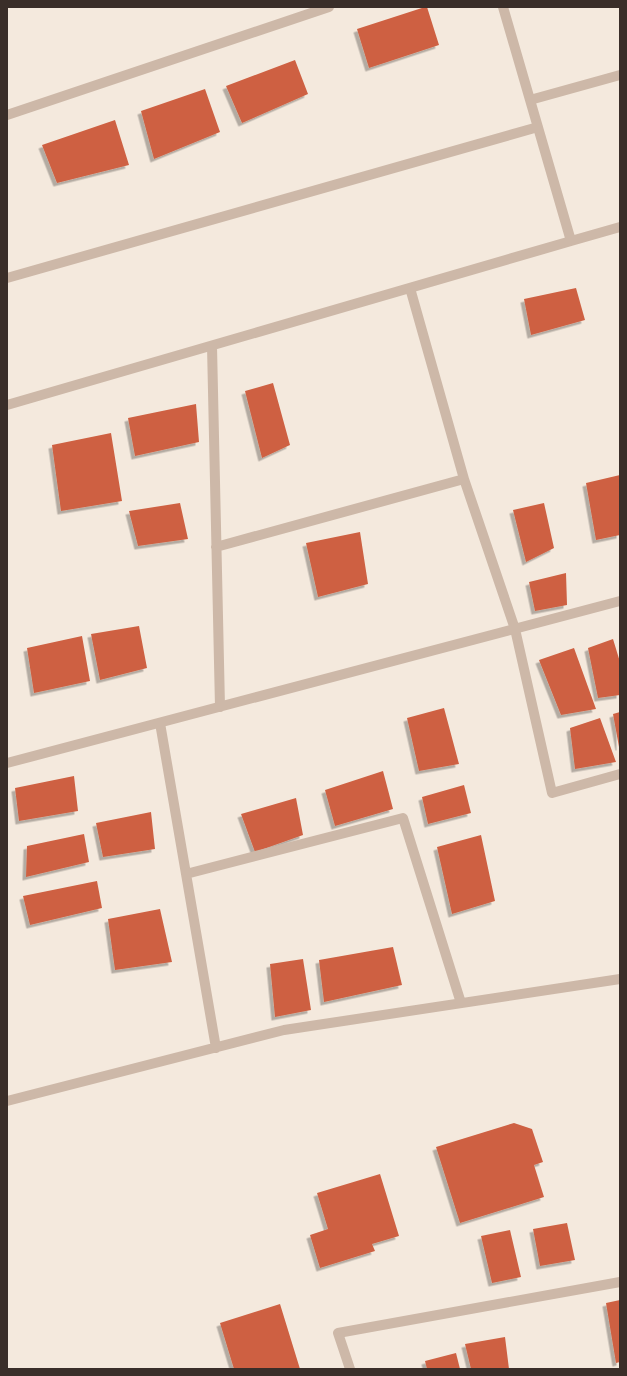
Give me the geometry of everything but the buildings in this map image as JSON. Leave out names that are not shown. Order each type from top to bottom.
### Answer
[{"type":"street","points":[[7,115],[329,7]]},
{"type":"street","points":[[503,7],[571,241]]},
{"type":"street","points":[[530,100],[620,76]]},
{"type":"street","points":[[7,278],[538,127]]},
{"type":"street","points":[[7,405],[620,227]]},
{"type":"street","points":[[410,288],[464,479],[515,629],[552,793],[620,774]]},
{"type":"street","points":[[212,346],[220,707]]},
{"type":"street","points":[[216,547],[464,479]]},
{"type":"street","points":[[7,763],[620,601]]},
{"type":"street","points":[[160,723],[216,1048]]},
{"type":"street","points":[[186,874],[403,818],[460,1003]]},
{"type":"street","points":[[7,1101],[284,1030],[620,979]]},
{"type":"street","points":[[350,1369],[338,1333],[620,1282]]}]
